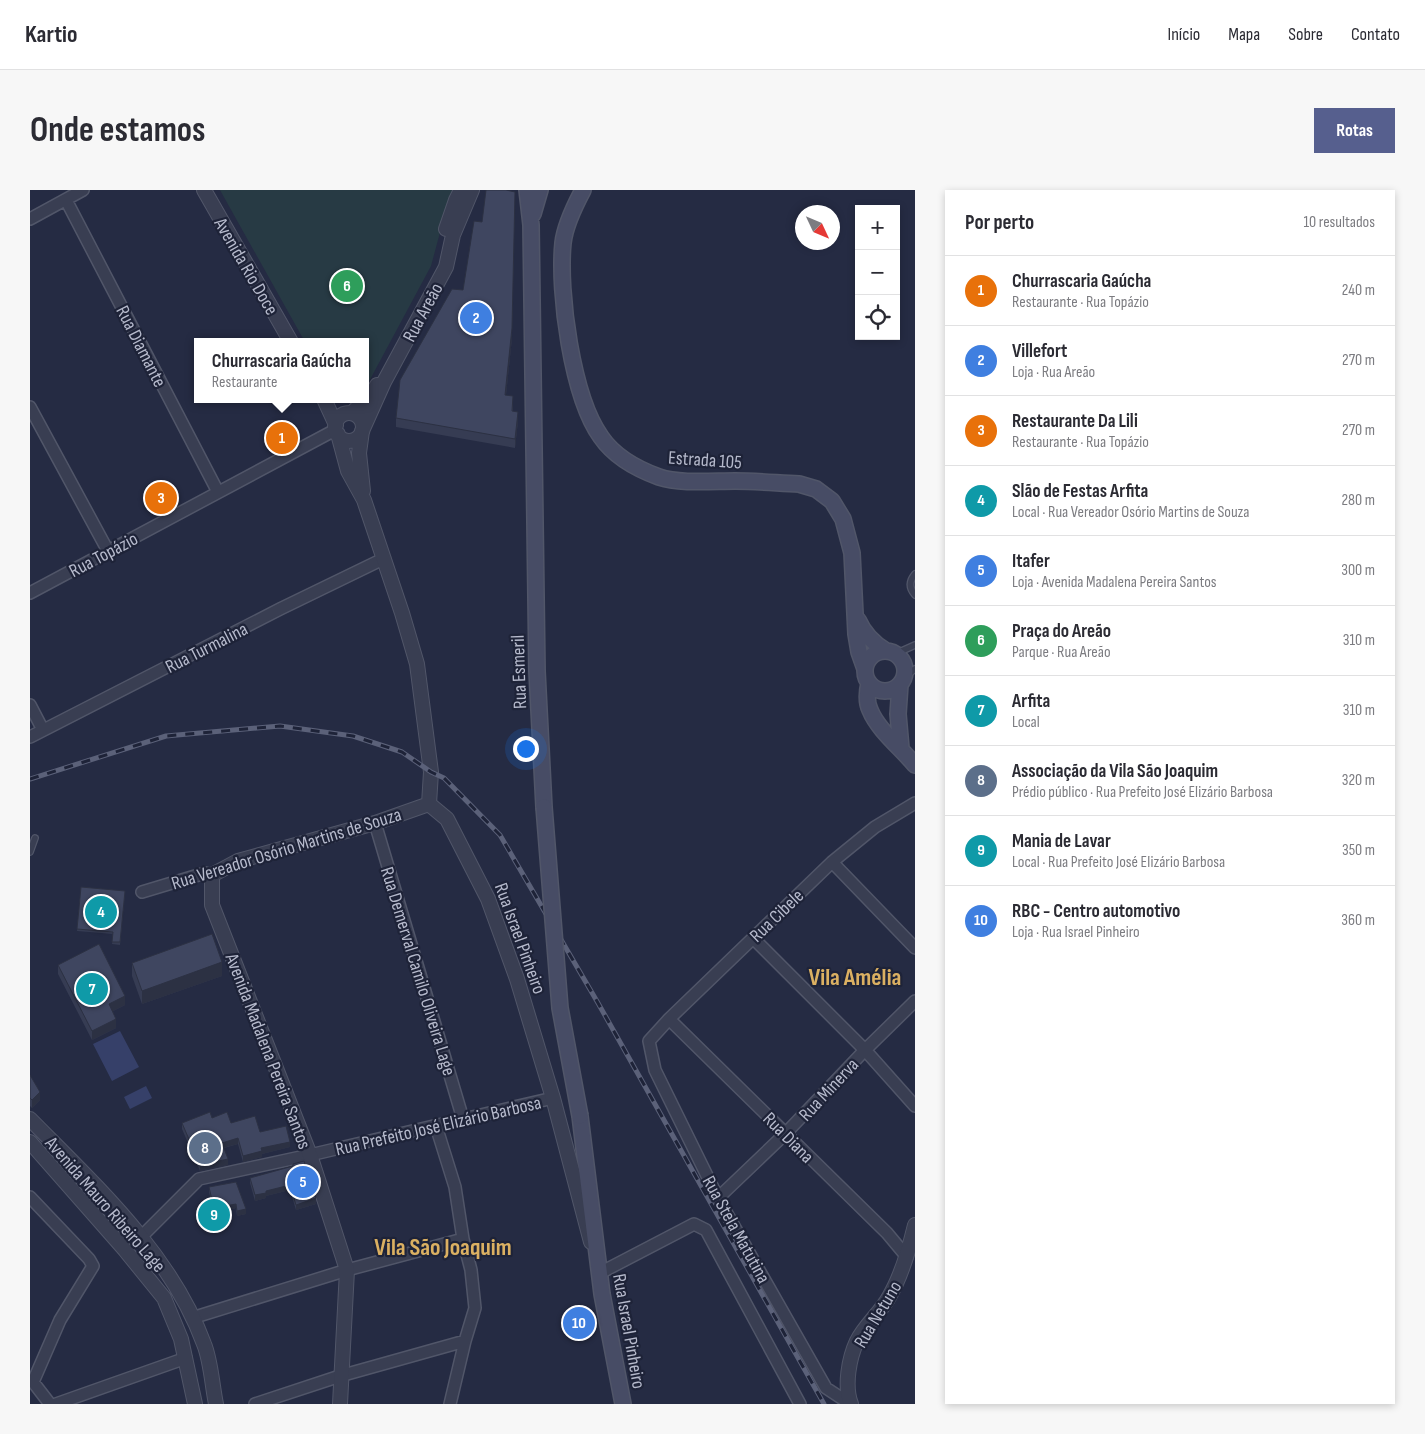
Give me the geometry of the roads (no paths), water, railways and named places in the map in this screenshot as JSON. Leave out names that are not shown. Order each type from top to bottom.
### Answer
[{"type":"main road","points":[[527,190],[531,225]]},
{"type":"main road","points":[[531,225],[540,190]]},
{"type":"main road","name":"Estrada 105","points":[[583,190],[563,240],[561,269],[563,296],[575,375],[592,424],[612,450],[636,466],[661,478],[691,481],[799,484],[816,489],[832,501],[843,519],[852,553],[856,634],[859,652],[867,676],[869,709],[882,729],[915,765]]},
{"type":"main road","name":"Rua Esmeril","points":[[531,225],[537,671],[544,807],[560,1008],[580,1116],[600,1273]]},
{"type":"main road","name":"Estrada 105","points":[[856,616],[868,637],[876,645],[891,652]]},
{"type":"main road","points":[[901,748],[898,714],[907,677],[905,668],[902,660],[891,652],[876,653],[869,660],[867,676],[876,689],[884,692],[893,690],[907,677]]},
{"type":"main road","name":"Rua Israel Pinheiro","points":[[600,1273],[602,1294],[623,1404]]},
{"type":"street","points":[[30,219],[83,190]]},
{"type":"street","name":"Avenida Rio Doce","points":[[204,190],[289,338]]},
{"type":"street","name":"Rua Areão","points":[[369,395],[374,390],[439,266],[443,239],[461,190]]},
{"type":"street","name":"Rua Areão","points":[[362,431],[384,382],[446,267],[453,234],[472,190]]},
{"type":"street","name":"Rua Diamante","points":[[66,200],[218,492]]},
{"type":"street","points":[[326,403],[348,471],[364,500],[417,664],[431,772],[429,804]]},
{"type":"street","points":[[334,403],[340,409],[357,415],[362,422],[359,453],[364,500]]},
{"type":"street","name":"Rua Areão","points":[[350,413],[360,403]]},
{"type":"street","points":[[30,407],[108,551]]},
{"type":"street","points":[[350,413],[340,417],[336,430],[340,437],[348,440],[357,438],[362,431]]},
{"type":"street","name":"Rua Topázio","points":[[30,593],[336,430]]},
{"type":"street","name":"Rua Turmalina","points":[[30,737],[280,609],[383,559]]},
{"type":"street","points":[[30,705],[44,730]]},
{"type":"street","name":"Rua Cibele","points":[[649,1041],[670,1018],[832,862],[875,827],[915,803]]},
{"type":"street","name":"Rua Vereador Osório Martins de Souza","points":[[142,892],[205,873],[212,875],[238,861],[375,823],[429,804]]},
{"type":"street","name":"Rua Israel Pinheiro","points":[[429,804],[447,819],[488,899],[517,979],[600,1273]]},
{"type":"street","name":"Rua Demerval Camilo Oliveira Lage","points":[[375,823],[463,1119]]},
{"type":"street","points":[[832,862],[915,948]]},
{"type":"street","name":"Avenida Madalena Pereira Santos","points":[[212,875],[212,904],[310,1156],[347,1270],[340,1404]]},
{"type":"street","points":[[753,938],[865,1050],[915,1106]]},
{"type":"street","name":"Rua Minerva","points":[[718,1198],[785,1134],[865,1050],[915,1001]]},
{"type":"street","name":"Rua Diana","points":[[670,1018],[887,1233],[907,1258]]},
{"type":"street","name":"Rua Stela Matutina","points":[[649,1041],[655,1070],[718,1198],[826,1388],[850,1403]]},
{"type":"street","name":"Rua Prefeito José Elizário Barbosa","points":[[141,1237],[199,1179],[310,1156],[552,1098]]},
{"type":"street","name":"Avenida Mauro Ribeiro Lage","points":[[30,1119],[84,1174],[141,1237],[178,1287],[205,1345],[216,1404]]},
{"type":"street","points":[[436,1126],[455,1187],[463,1239],[471,1270],[475,1308],[450,1404]]},
{"type":"street","name":"Avenida Mauro Ribeiro Lage","points":[[30,1142],[125,1250],[164,1298],[181,1339],[195,1404]]},
{"type":"street","points":[[30,1197],[89,1259],[93,1266],[60,1320],[33,1382],[50,1404]]},
{"type":"street","points":[[600,1273],[694,1224],[706,1230],[800,1404]]},
{"type":"street","name":"Rua Netuno","points":[[850,1403],[847,1376],[858,1340],[889,1298],[899,1278],[907,1258],[915,1225]]},
{"type":"street","points":[[192,1318],[347,1270],[463,1239]]},
{"type":"street","points":[[255,1404],[340,1376],[465,1341]]},
{"type":"street","points":[[56,1404],[186,1358]]},
{"type":"lane","points":[[915,574],[912,577],[911,586],[915,595]]},
{"type":"lane","points":[[891,652],[915,645]]},
{"type":"lane","points":[[30,852],[35,838]]},
{"type":"water","points":[[120,1031],[139,1067],[112,1081],[93,1044]]},
{"type":"water","points":[[146,1086],[152,1098],[130,1109],[124,1097]]},
{"type":"railway","points":[[30,779],[166,736],[280,726],[353,736],[402,752],[431,772],[444,778],[500,835],[598,1003],[824,1404]]},
{"type":"place","name":"Praça do Areão","points":[[347,286]]},
{"type":"place","name":"Villefort","points":[[476,318]]},
{"type":"place","name":"Churrascaria Gaúcha","points":[[282,438]]},
{"type":"place","name":"Restaurante Da Lili","points":[[161,498]]},
{"type":"place","name":"Slão de Festas Arfita","points":[[101,912]]},
{"type":"place","name":"Arfita","points":[[92,989]]},
{"type":"place","name":"Associação da Vila São Joaquim","points":[[205,1148]]},
{"type":"place","name":"Itafer","points":[[303,1182]]},
{"type":"place","name":"Mania de Lavar","points":[[214,1215]]},
{"type":"place","name":"RBC - Centro automotivo","points":[[579,1323]]},
{"type":"district","name":"Vila Amélia","points":[[855,977]]},
{"type":"district","name":"Vila São Joaquim","points":[[443,1247]]}]
